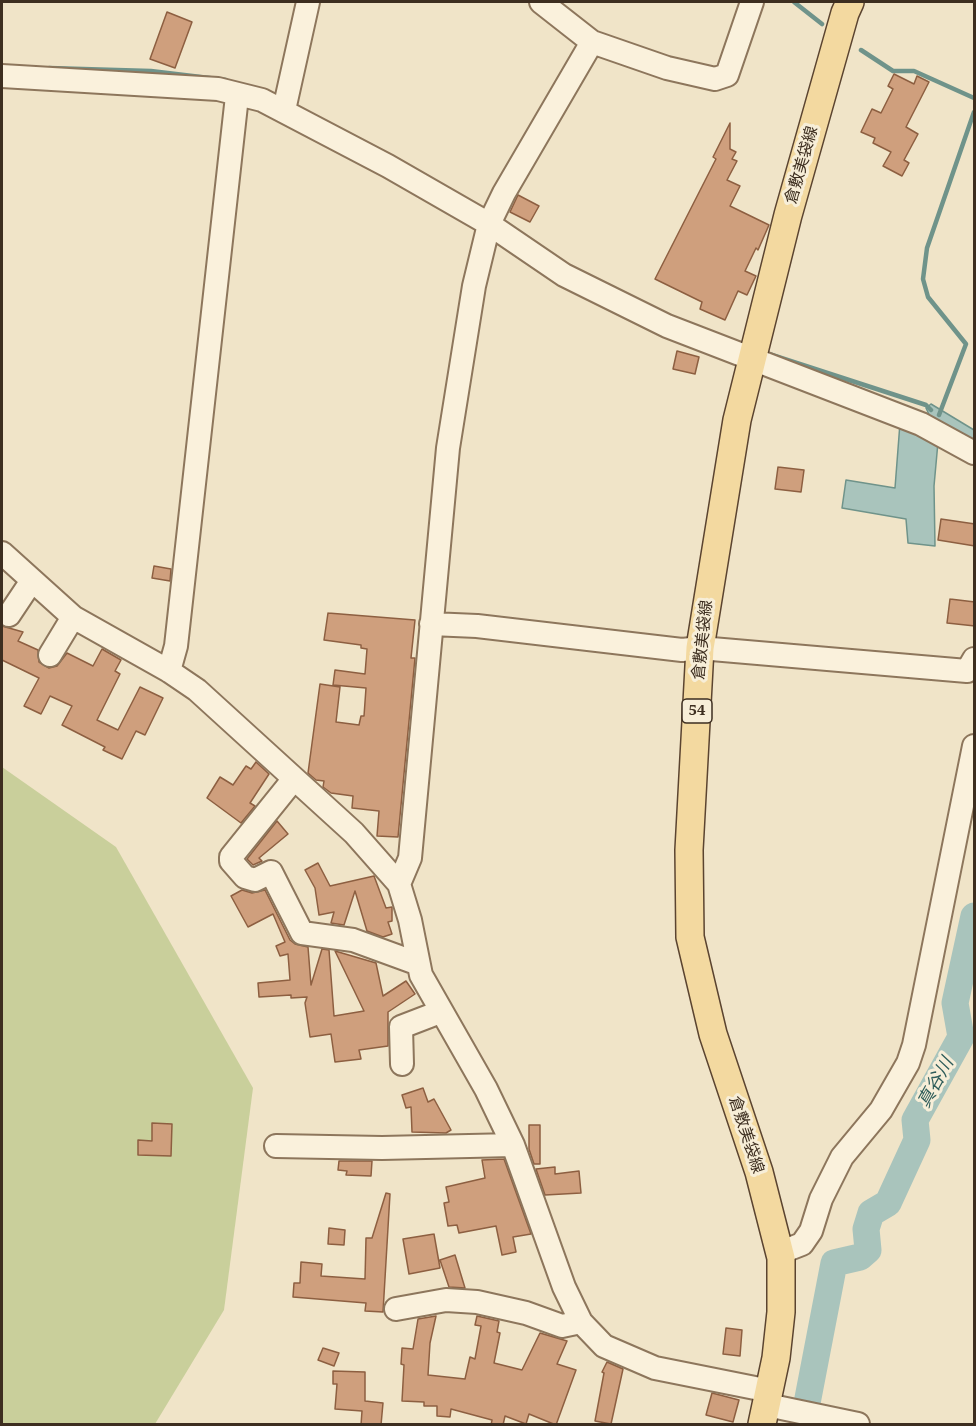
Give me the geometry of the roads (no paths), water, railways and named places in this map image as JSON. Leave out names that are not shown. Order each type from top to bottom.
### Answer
[{"type":"main road","name":"倉敷美袋線","points":[[771,1408],[781,1312],[779,1252],[759,1172],[714,1034],[690,937],[689,850],[700,648],[737,420],[788,215],[850,2]]},
{"type":"street","points":[[284,110],[308,2]]},
{"type":"street","points":[[541,2],[592,42],[667,68],[721,78],[727,75],[752,2]]},
{"type":"street","points":[[399,884],[410,858],[448,448],[474,286],[492,218],[592,42]]},
{"type":"street","points":[[2,76],[218,89],[237,96],[262,100],[492,218],[564,275],[668,326],[921,424],[975,453]]},
{"type":"street","points":[[169,670],[176,646],[237,96]]},
{"type":"street","points":[[2,553],[31,582],[73,618],[169,670],[197,690],[293,780],[354,833],[399,884],[410,920],[417,963],[440,1012],[486,1089],[513,1145],[564,1287],[581,1322],[604,1346],[655,1368],[771,1408],[856,1424]]},
{"type":"street","points":[[9,615],[31,582]]},
{"type":"street","points":[[50,655],[73,618]]},
{"type":"street","points":[[431,624],[477,626],[682,650],[700,648],[968,671],[975,659]]},
{"type":"street","points":[[779,1252],[802,1244],[811,1231],[821,1199],[842,1157],[881,1110],[908,1062],[914,1045],[975,746]]},
{"type":"street","points":[[293,780],[231,857],[231,861],[245,877],[255,880],[271,872],[302,933],[353,940],[417,963]]},
{"type":"street","points":[[402,1064],[401,1027],[440,1012]]},
{"type":"street","points":[[276,1146],[382,1148],[513,1145]]},
{"type":"street","points":[[396,1310],[446,1300],[477,1302],[526,1313],[562,1326],[581,1322]]},
{"type":"water","points":[[931,404],[974,430],[974,441],[938,442],[934,486],[935,546],[908,543],[906,519],[842,508],[846,480],[895,488],[900,423],[932,421],[926,408]]},
{"type":"waterway","points":[[794,2],[822,24]]},
{"type":"waterway","points":[[861,50],[893,71],[914,71],[974,98]]},
{"type":"waterway","points":[[49,68],[151,71],[226,80]]},
{"type":"waterway","points":[[939,415],[966,344],[928,297],[923,279],[927,248],[974,112]]},
{"type":"waterway","points":[[769,354],[926,405],[931,410]]},
{"type":"waterway","name":"真谷川","points":[[803,1424],[834,1263],[860,1257],[868,1250],[866,1229],[871,1213],[888,1203],[917,1140],[915,1120],[961,1037],[955,1003],[974,916]]}]
